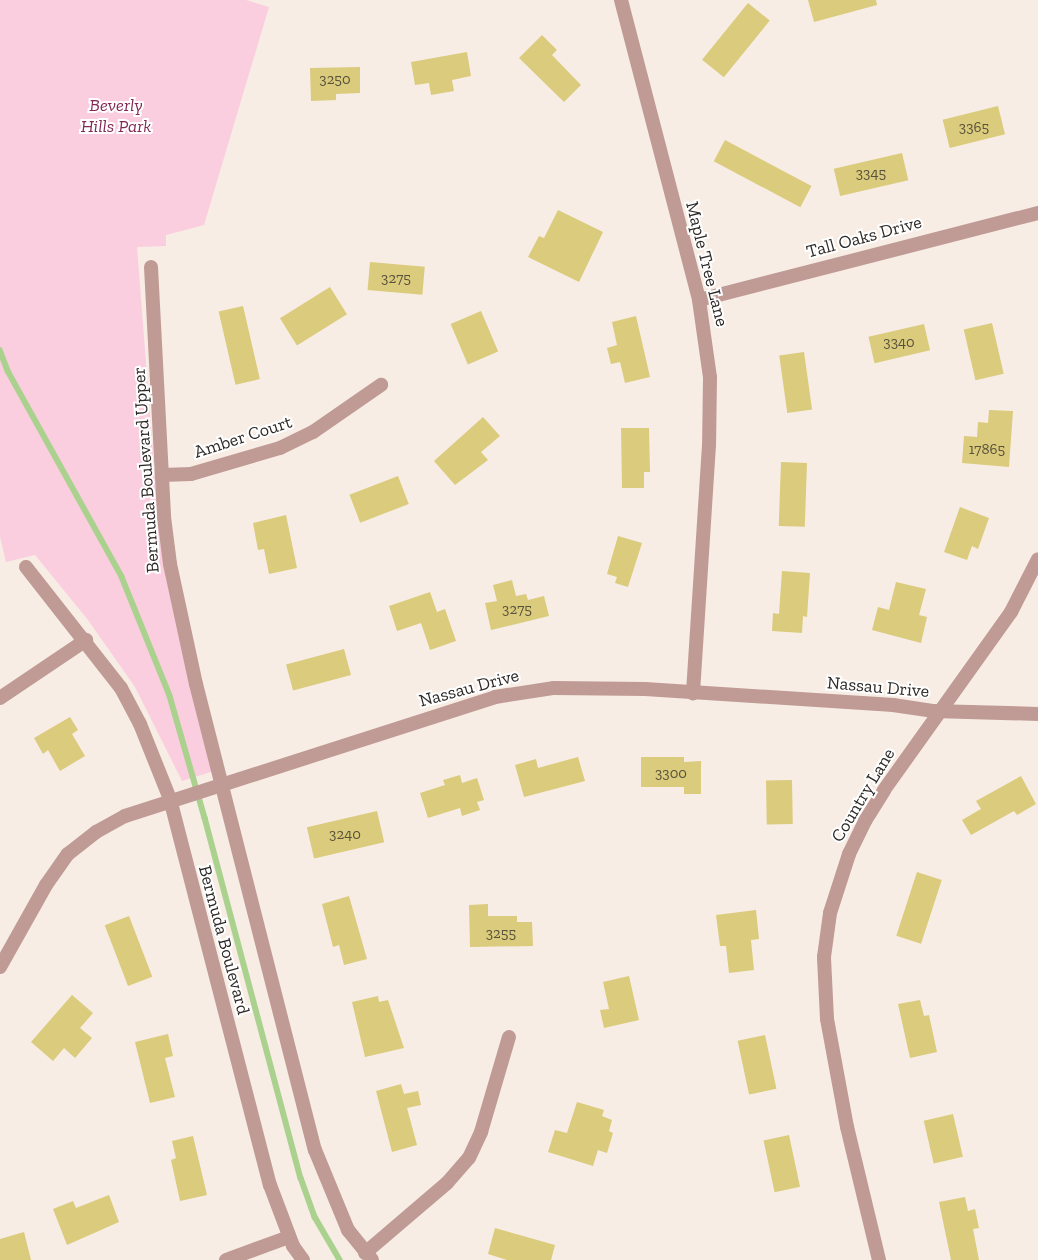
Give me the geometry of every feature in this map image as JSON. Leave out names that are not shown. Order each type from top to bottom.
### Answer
[{"type":"street","name":"Maple Tree Lane","points":[[621,0],[699,300],[710,377],[709,444],[693,693]]},
{"type":"street","name":"Tall Oaks Drive","points":[[699,300],[1038,213]]},
{"type":"street","name":"Bermuda Boulevard Upper","points":[[151,267],[162,475],[170,564],[216,787]]},
{"type":"street","name":"Amber Court","points":[[162,475],[191,474],[280,448],[313,432],[380,385]]},
{"type":"street","name":"Country Lane","points":[[879,1260],[830,1042],[824,989],[826,933],[839,881],[865,821],[884,790],[942,712],[1011,612],[1038,558]]},
{"type":"street","name":"Bermuda Boulevard","points":[[26,567],[86,640],[121,688],[140,724],[170,799],[268,1175],[289,1237],[303,1260]]},
{"type":"street","points":[[0,698],[86,640]]},
{"type":"street","name":"Nassau Drive","points":[[0,967],[46,885],[68,854],[96,832],[125,816],[170,799],[216,787],[459,707],[527,690],[585,687],[893,705],[942,712],[1038,714]]},
{"type":"street","name":"Bermuda Boulevard","points":[[216,787],[315,1150],[348,1230],[368,1257]]},
{"type":"street","points":[[368,1257],[447,1183],[469,1158],[481,1132],[509,1037]]},
{"type":"street","points":[[226,1260],[289,1237]]},
{"type":"green space","name":"Beverly Hills Park","points":[[0,0],[246,0],[269,7],[204,225],[166,235],[166,246],[137,247],[160,542],[214,771],[182,781],[135,687],[88,620],[35,555],[6,562],[0,537]]},
{"type":"building","points":[[808,0],[876,0],[877,5],[814,22]]},
{"type":"building","points":[[748,3],[770,21],[724,77],[702,60]]},
{"type":"building","points":[[542,35],[557,50],[552,55],[581,85],[564,102],[519,58]]},
{"type":"building","points":[[467,52],[471,76],[452,80],[454,91],[431,95],[429,83],[415,85],[411,62]]},
{"type":"building","points":[[360,67],[360,93],[336,94],[336,100],[311,101],[310,68]]},
{"type":"building","points":[[998,106],[1005,134],[950,148],[943,120]]},
{"type":"building","points":[[725,140],[812,186],[800,207],[714,161]]},
{"type":"building","points":[[902,153],[908,180],[840,196],[834,169]]},
{"type":"building","points":[[558,210],[603,232],[579,282],[528,257],[539,236],[544,238]]},
{"type":"building","points":[[370,262],[425,267],[422,295],[368,290]]},
{"type":"building","points":[[330,287],[347,314],[297,345],[280,318]]},
{"type":"building","points":[[243,306],[260,379],[236,385],[219,312]]},
{"type":"building","points":[[481,311],[498,352],[468,364],[451,324]]},
{"type":"building","points":[[636,316],[650,377],[625,383],[620,362],[611,364],[607,348],[617,345],[612,322]]},
{"type":"building","points":[[992,323],[1004,374],[975,380],[964,330]]},
{"type":"building","points":[[924,324],[930,350],[875,363],[868,337]]},
{"type":"building","points":[[804,352],[812,409],[787,413],[779,355]]},
{"type":"building","points":[[989,410],[1013,411],[1009,467],[962,463],[964,436],[977,437],[978,422],[988,423]]},
{"type":"building","points":[[483,417],[500,436],[481,452],[488,460],[455,485],[434,461]]},
{"type":"building","points":[[621,428],[649,428],[650,472],[644,472],[644,488],[622,488]]},
{"type":"building","points":[[781,462],[807,463],[805,527],[779,526]]},
{"type":"building","points":[[398,476],[409,504],[360,523],[349,495]]},
{"type":"building","points":[[960,507],[989,518],[978,549],[972,546],[967,560],[944,552]]},
{"type":"building","points":[[286,515],[297,568],[269,574],[264,549],[258,550],[253,523]]},
{"type":"building","points":[[618,536],[642,543],[628,587],[615,583],[617,577],[607,574]]},
{"type":"building","points":[[782,571],[810,573],[807,617],[803,616],[802,633],[772,631],[773,613],[779,614]]},
{"type":"building","points":[[512,580],[516,596],[526,594],[528,600],[544,596],[549,616],[491,630],[485,603],[497,601],[493,585]]},
{"type":"building","points":[[896,582],[926,589],[919,615],[927,617],[921,643],[872,630],[878,607],[889,610]]},
{"type":"building","points":[[430,592],[437,612],[445,609],[456,641],[430,650],[421,623],[397,631],[389,606]]},
{"type":"building","points":[[344,649],[351,675],[293,691],[286,665]]},
{"type":"building","points":[[70,717],[78,730],[72,734],[85,756],[60,771],[48,750],[43,754],[34,738]]},
{"type":"building","points":[[578,757],[585,781],[524,797],[515,765],[536,759],[538,768]]},
{"type":"building","points":[[641,757],[684,757],[684,762],[701,761],[701,794],[684,794],[684,787],[641,787]]},
{"type":"building","points":[[460,775],[462,783],[477,778],[484,800],[477,802],[480,810],[462,816],[460,808],[428,818],[420,793],[445,785],[443,780]]},
{"type":"building","points":[[1021,776],[1036,804],[1017,815],[1014,811],[971,835],[962,820],[981,809],[976,801]]},
{"type":"building","points":[[766,780],[792,780],[793,824],[767,824]]},
{"type":"building","points":[[377,811],[384,842],[314,858],[307,827]]},
{"type":"building","points":[[917,872],[942,880],[921,944],[896,936]]},
{"type":"building","points":[[349,896],[367,959],[344,965],[339,945],[333,947],[322,904]]},
{"type":"building","points":[[488,904],[488,916],[517,916],[517,922],[532,922],[533,946],[470,947],[469,905]]},
{"type":"building","points":[[756,910],[759,939],[751,940],[754,970],[729,973],[726,946],[720,946],[716,915]]},
{"type":"building","points":[[129,916],[152,977],[128,986],[105,925]]},
{"type":"building","points":[[629,976],[639,1020],[604,1028],[600,1010],[609,1009],[603,982]]},
{"type":"building","points":[[72,995],[93,1013],[80,1028],[92,1038],[75,1058],[64,1048],[53,1061],[31,1042]]},
{"type":"building","points":[[378,996],[379,1002],[388,1000],[404,1048],[365,1057],[352,1002]]},
{"type":"building","points":[[920,1000],[924,1016],[929,1015],[937,1052],[910,1058],[898,1004]]},
{"type":"building","points":[[168,1034],[173,1056],[165,1058],[175,1097],[150,1103],[135,1042]]},
{"type":"building","points":[[765,1035],[776,1089],[749,1095],[738,1041]]},
{"type":"building","points":[[401,1084],[404,1094],[418,1091],[421,1105],[407,1108],[417,1145],[392,1152],[376,1091]]},
{"type":"building","points":[[577,1102],[604,1110],[602,1116],[612,1120],[609,1131],[613,1133],[607,1153],[598,1150],[593,1166],[548,1152],[555,1130],[567,1133]]},
{"type":"building","points":[[953,1114],[963,1157],[934,1164],[924,1121]]},
{"type":"building","points":[[789,1135],[800,1187],[775,1192],[764,1140]]},
{"type":"building","points":[[193,1136],[207,1195],[180,1201],[171,1160],[176,1158],[172,1141]]},
{"type":"building","points":[[109,1195],[119,1222],[67,1245],[53,1209],[73,1201],[76,1208]]},
{"type":"building","points":[[965,1197],[968,1211],[975,1209],[979,1228],[973,1229],[979,1260],[951,1260],[939,1202]]},
{"type":"building","points":[[495,1228],[555,1245],[551,1260],[507,1260],[488,1254]]},
{"type":"building","points":[[24,1232],[31,1260],[0,1260],[0,1239]]},
{"type":"waterway","points":[[0,350],[8,371],[122,577],[170,696],[205,818],[301,1178],[315,1217],[340,1260]]}]
